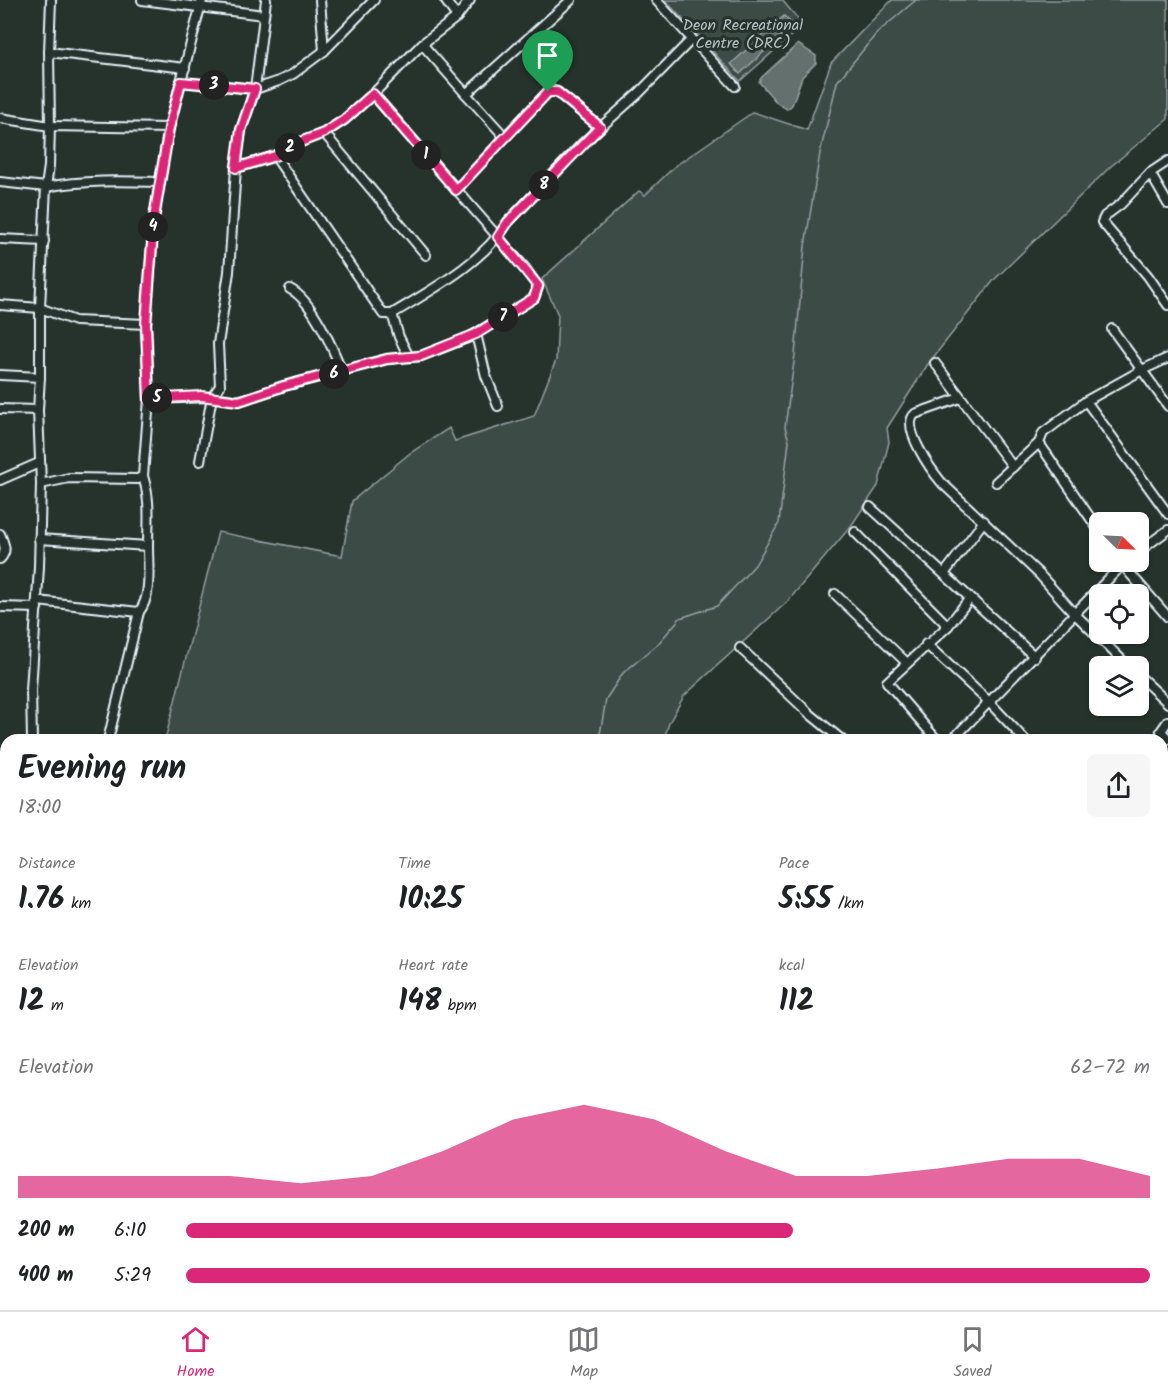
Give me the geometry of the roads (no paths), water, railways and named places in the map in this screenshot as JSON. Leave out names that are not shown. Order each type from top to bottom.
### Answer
[{"type":"street","points":[[32,734],[31,690],[37,604],[41,484],[38,410],[40,308],[49,166],[51,0]]},
{"type":"street","points":[[142,0],[201,4],[264,15]]},
{"type":"street","points":[[200,461],[212,397],[220,386],[218,344],[229,272],[236,168],[241,130],[255,89],[266,0]]},
{"type":"street","points":[[320,0],[324,51]]},
{"type":"street","points":[[181,82],[255,89],[293,74],[324,51],[374,0]]},
{"type":"street","points":[[444,0],[457,17]]},
{"type":"street","points":[[236,168],[275,156],[324,133],[344,120],[423,44],[457,17],[470,0]]},
{"type":"street","points":[[466,94],[571,0]]},
{"type":"street","points":[[656,0],[735,86]]},
{"type":"street","points":[[109,734],[139,612],[144,606],[148,579],[150,513],[143,476],[149,399],[146,324],[154,218],[169,128],[201,4]]},
{"type":"street","points":[[275,156],[383,314],[392,314],[451,277],[498,237],[508,222],[600,127],[639,93],[692,39]]},
{"type":"street","points":[[423,44],[505,137]]},
{"type":"street","points":[[49,52],[184,68]]},
{"type":"street","points":[[456,190],[552,90],[600,127]]},
{"type":"street","points":[[149,399],[212,397],[239,401],[284,386],[387,359],[421,356],[476,334],[534,298],[538,286],[373,94]]},
{"type":"street","points":[[0,118],[50,126],[169,128]]},
{"type":"street","points":[[324,133],[426,255]]},
{"type":"street","points":[[1168,161],[1150,172],[1121,204],[1105,216],[1102,222],[1148,276],[1168,305]]},
{"type":"street","points":[[1150,172],[1168,204]]},
{"type":"street","points":[[0,182],[46,187],[65,183],[106,181],[160,182]]},
{"type":"street","points":[[0,239],[44,241]]},
{"type":"street","points":[[290,289],[298,293],[315,317],[342,372]]},
{"type":"street","points":[[0,305],[40,308],[75,321],[146,324]]},
{"type":"street","points":[[392,314],[399,338],[409,357]]},
{"type":"street","points":[[1112,330],[1168,406]]},
{"type":"street","points":[[476,334],[486,376],[498,406]]},
{"type":"street","points":[[996,482],[1039,443],[1043,433],[1086,401],[1168,358]]},
{"type":"street","points":[[936,363],[1013,467]]},
{"type":"street","points":[[0,375],[40,377]]},
{"type":"street","points":[[960,398],[912,417],[910,424],[930,469],[1039,574],[1118,656]]},
{"type":"street","points":[[1086,401],[1168,514]]},
{"type":"street","points":[[0,410],[38,410]]},
{"type":"street","points":[[1039,443],[1089,516]]},
{"type":"street","points":[[0,480],[39,463]]},
{"type":"street","points":[[41,484],[69,478],[138,479],[143,476]]},
{"type":"street","points":[[870,507],[1035,657]]},
{"type":"street","points":[[944,574],[984,521]]},
{"type":"street","points":[[1149,544],[1168,530]]},
{"type":"street","points":[[855,532],[948,626]]},
{"type":"street","points":[[0,534],[6,550],[0,559]]},
{"type":"street","points":[[39,539],[148,546]]},
{"type":"street","points":[[958,734],[1035,657],[1113,572]]},
{"type":"street","points":[[1130,572],[1168,617]]},
{"type":"street","points":[[835,594],[907,663]]},
{"type":"street","points":[[932,734],[887,682],[948,626],[970,598]]},
{"type":"street","points":[[0,607],[37,604],[139,612]]},
{"type":"street","points":[[926,644],[989,702],[1019,734]]},
{"type":"street","points":[[740,648],[835,734]]},
{"type":"street","points":[[1149,685],[1168,703]]},
{"type":"street","points":[[1164,734],[1161,731],[1162,727],[1168,721]]},
{"type":"waterway","points":[[600,734],[606,699],[623,673],[657,645],[680,618],[717,606],[755,565],[779,523],[789,441],[785,427],[795,355],[805,246],[820,153],[837,82],[877,33],[916,0]]},
{"type":"park label","name":"Deon Recreational Centre (DRC)","points":[[743,33]]}]
